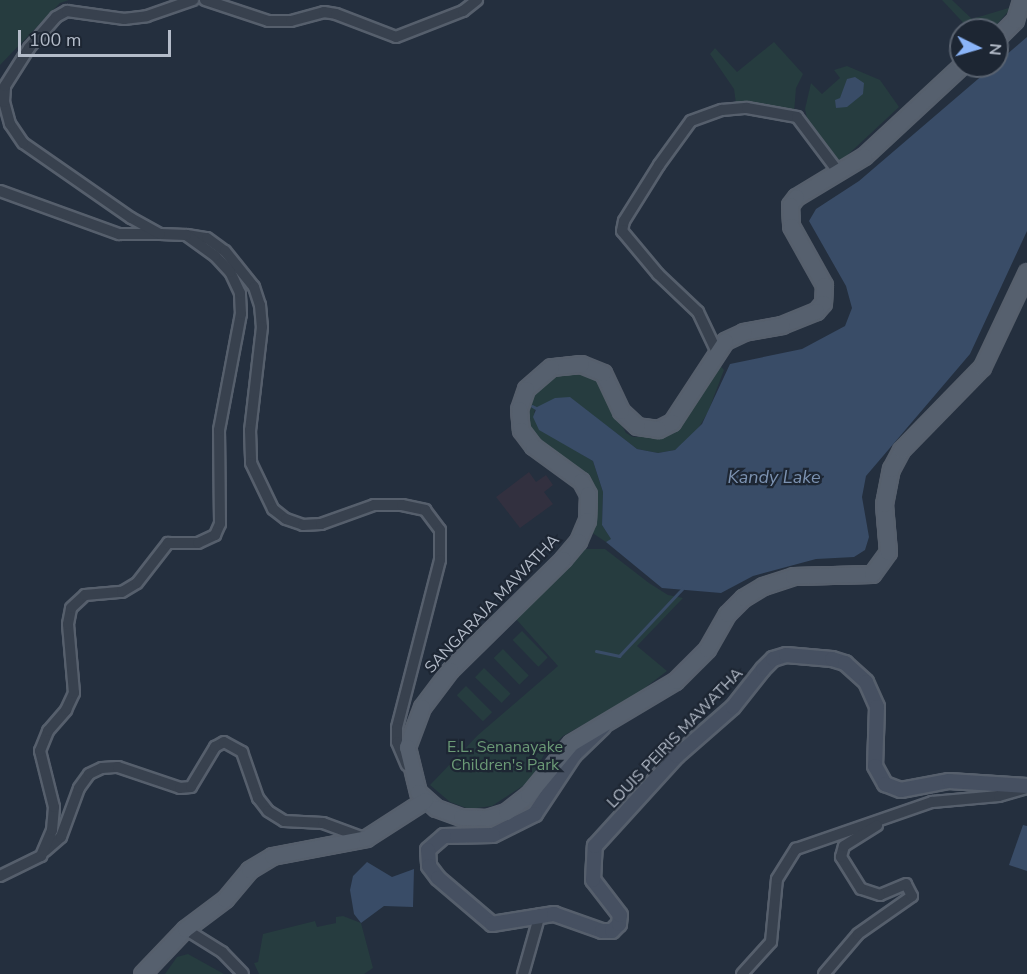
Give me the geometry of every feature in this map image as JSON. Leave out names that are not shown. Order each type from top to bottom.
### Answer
[{"type":"main road","points":[[1009,26],[1015,20],[1021,0]]},
{"type":"main road","name":"SANGARAJA MAWATHA","points":[[425,800],[410,771],[407,747],[412,726],[436,688],[563,559],[584,529],[590,509],[581,481],[533,446],[521,430],[519,409],[526,389],[551,367],[569,363],[591,367],[606,378],[626,418],[637,426],[658,429],[682,411],[716,350],[737,334],[782,325],[816,310],[822,303],[824,285],[788,215],[796,196],[864,156],[949,77]]},
{"type":"main road","points":[[142,974],[185,929],[225,899],[249,870],[272,856],[366,838],[425,800],[461,817],[487,818],[506,812],[528,795],[571,742],[675,681],[707,649],[727,614],[763,586],[793,576],[872,574],[888,552],[884,504],[891,469],[901,450],[982,367],[1027,272]]},
{"type":"main road","name":"LOUIS PEIRIS MAWATHA","points":[[607,720],[574,755],[535,814],[493,835],[444,836],[428,850],[429,866],[438,878],[492,924],[504,924],[540,914],[554,914],[602,932],[612,931],[619,924],[620,915],[593,880],[595,846],[677,756],[733,707],[764,669],[780,657],[832,659],[845,663],[866,682],[876,707],[875,766],[885,784],[901,790],[949,781],[1027,787]]},
{"type":"street","points":[[160,234],[23,143],[10,124],[4,102],[5,86],[29,48],[56,17],[67,11],[124,19],[147,16],[193,0]]},
{"type":"street","points":[[205,0],[268,21],[291,21],[324,12],[336,14],[396,37],[463,11],[477,0]]},
{"type":"street","points":[[716,350],[698,312],[657,274],[622,231],[624,221],[659,165],[691,121],[722,110],[747,108],[797,117],[837,170]]},
{"type":"street","points":[[0,191],[119,234],[186,235],[207,238],[225,251],[254,287],[260,305],[262,327],[252,410],[251,463],[273,509],[286,519],[303,525],[321,524],[374,505],[402,505],[425,510],[440,530],[440,560],[397,728],[397,742],[410,771]]},
{"type":"street","points":[[41,856],[52,830],[54,807],[40,751],[48,731],[74,693],[68,624],[71,608],[85,595],[122,592],[137,583],[168,543],[198,543],[215,536],[220,524],[219,430],[226,378],[239,338],[240,293],[230,273],[215,256],[186,235]]},
{"type":"street","points":[[0,876],[41,856],[61,837],[79,788],[89,774],[102,768],[118,767],[180,788],[191,787],[215,747],[224,742],[242,752],[258,798],[268,811],[284,821],[323,823],[366,838]]},
{"type":"street","points":[[742,974],[760,957],[771,942],[775,924],[777,879],[796,849],[807,842],[885,820],[932,802],[999,796],[1027,787]]},
{"type":"street","points":[[824,974],[858,934],[912,896],[906,884],[880,896],[861,889],[841,857],[844,846],[885,820]]},
{"type":"street","points":[[523,974],[540,914]]},
{"type":"street","points":[[185,929],[222,952],[243,974]]},
{"type":"shaded area","points":[[529,472],[536,482],[546,475],[553,485],[544,492],[553,504],[520,528],[496,497]]},
{"type":"green space","points":[[0,0],[69,0],[60,3],[0,65]]},
{"type":"green space","points":[[942,0],[952,0],[971,18],[959,18]]},
{"type":"green space","points":[[1012,7],[1002,18],[975,18]]},
{"type":"green space","points":[[774,42],[803,74],[796,88],[794,113],[770,106],[736,104],[734,89],[710,54],[715,48],[737,72]]},
{"type":"green space","points":[[847,66],[880,80],[899,107],[840,162],[809,128],[805,109],[811,83],[822,94],[840,78],[834,70]]},
{"type":"green space","points":[[716,361],[724,370],[708,412],[695,434],[675,450],[658,453],[637,449],[570,398],[537,407],[534,412],[561,441],[593,461],[603,492],[602,525],[612,540],[606,542],[588,530],[595,495],[591,482],[570,461],[537,442],[523,422],[526,402],[532,391],[552,374],[569,367],[594,374],[626,433],[633,437],[657,437],[685,420]]},
{"type":"green space","name":"E.L. Senanayake Children's Park","points":[[585,549],[605,549],[668,595],[683,598],[637,646],[667,671],[633,697],[563,736],[545,753],[529,782],[492,806],[469,809],[450,802],[430,785],[478,735],[558,666],[516,619]]},
{"type":"green space","points":[[522,631],[548,658],[538,667],[513,640]]},
{"type":"green space","points":[[503,649],[529,676],[519,685],[494,658]]},
{"type":"green space","points":[[484,668],[511,694],[502,703],[475,677]]},
{"type":"green space","points":[[466,686],[492,712],[483,721],[457,695]]},
{"type":"green space","points":[[343,916],[361,923],[373,968],[364,974],[259,974],[254,963],[258,962],[263,934],[315,921],[317,927],[336,923],[336,917]]},
{"type":"green space","points":[[188,954],[224,974],[165,974],[177,957]]},
{"type":"water","name":"Kandy Lake","points":[[1027,37],[1027,231],[970,354],[866,476],[862,497],[869,537],[865,550],[854,557],[816,559],[753,576],[721,593],[662,588],[606,542],[611,539],[602,525],[603,492],[593,461],[539,430],[533,417],[537,407],[555,398],[570,397],[637,449],[658,453],[675,450],[702,424],[730,364],[802,349],[845,326],[852,308],[846,286],[809,221],[816,209],[859,181],[979,78],[1009,78],[1009,52]]},
{"type":"water","points":[[855,77],[864,83],[863,94],[847,107],[836,108],[835,100],[840,98],[847,79]]},
{"type":"water","points":[[1023,825],[1027,826],[1027,871],[1009,865]]},
{"type":"water","points":[[367,862],[392,877],[414,869],[413,907],[384,906],[361,923],[354,914],[350,890],[353,876]]},
{"type":"waterway","points":[[532,406],[536,408]]},
{"type":"waterway","points":[[596,651],[619,656],[682,589]]}]
